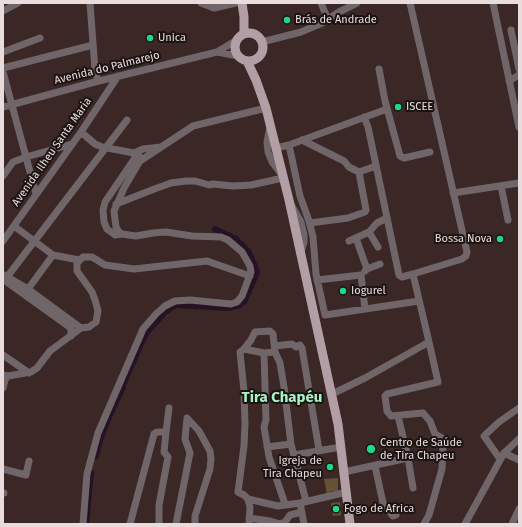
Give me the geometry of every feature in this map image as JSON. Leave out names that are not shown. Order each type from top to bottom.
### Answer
[{"type":"main road","points":[[242,3],[245,36],[235,47],[238,56],[247,62],[256,80],[266,108],[289,200],[332,394],[342,447],[350,524]]},
{"type":"main road","points":[[245,36],[258,37],[262,42],[263,49],[256,80]]},
{"type":"main road","points":[[247,62],[255,60],[261,55]]},
{"type":"street","points":[[3,11],[18,3]]},
{"type":"street","points":[[90,3],[95,70],[98,81]]},
{"type":"street","points":[[201,3],[214,8],[236,3]]},
{"type":"street","points":[[322,3],[328,20]]},
{"type":"street","points":[[262,42],[301,32],[328,20],[357,3]]},
{"type":"street","points":[[366,117],[399,275],[402,277],[414,274],[462,259],[466,256],[467,252],[410,3]]},
{"type":"street","points":[[493,3],[519,127]]},
{"type":"street","points":[[511,30],[519,69]]},
{"type":"street","name":"Avenida do Palmarejo","points":[[3,108],[98,81],[216,52],[245,36]]},
{"type":"street","points":[[3,52],[40,38]]},
{"type":"street","points":[[3,68],[93,45]]},
{"type":"street","name":"Avenida do Palmarejo","points":[[216,52],[238,56]]},
{"type":"street","points":[[378,69],[387,110],[400,156],[404,158],[430,152]]},
{"type":"street","points":[[3,72],[36,194]]},
{"type":"street","points":[[509,81],[519,75]]},
{"type":"street","name":"Avenida Ilheu Santa Maria","points":[[3,241],[81,132],[118,76]]},
{"type":"street","points":[[122,234],[116,227],[114,215],[116,204],[140,161],[193,126],[266,108]]},
{"type":"street","points":[[276,148],[289,145],[387,110]]},
{"type":"street","points":[[4,276],[34,241],[127,120]]},
{"type":"street","points":[[116,204],[171,183],[195,181],[209,185],[233,186],[251,184],[283,177],[272,162],[268,152],[266,142],[270,125]]},
{"type":"street","points":[[81,132],[95,144],[134,152],[139,156],[140,161]]},
{"type":"street","points":[[302,140],[344,161],[349,167],[359,172],[376,166]]},
{"type":"street","points":[[3,176],[13,162],[72,144]]},
{"type":"street","points":[[289,145],[300,196],[310,223],[313,237],[317,280],[325,315],[419,302]]},
{"type":"street","points":[[134,152],[162,146]]},
{"type":"street","points":[[83,524],[87,474],[98,433],[143,329],[165,306],[175,301],[190,300],[231,304],[237,302],[242,296],[250,276],[250,266],[242,252],[228,240],[221,237],[192,236],[171,232],[136,236],[122,234],[115,235],[107,230],[104,222],[103,210],[105,202],[135,158],[134,152]]},
{"type":"street","points":[[310,223],[348,218],[365,212],[366,210],[359,172]]},
{"type":"street","points":[[453,193],[519,183]]},
{"type":"street","points":[[501,186],[508,220]]},
{"type":"street","points":[[367,269],[353,241],[370,232],[377,223],[387,218]]},
{"type":"street","points":[[14,226],[53,255],[79,260]]},
{"type":"street","points":[[370,232],[378,247]]},
{"type":"street","points":[[28,290],[53,255]]},
{"type":"street","points":[[3,388],[6,376],[29,373],[37,368],[50,350],[81,328],[89,327],[94,324],[97,319],[98,311],[94,296],[76,271],[76,265],[83,257],[89,257],[105,265],[134,269],[207,260],[250,276]]},
{"type":"street","points":[[317,280],[361,275],[367,269],[380,264]]},
{"type":"street","points":[[414,274],[438,382],[386,395],[387,411],[391,416],[423,413],[430,421],[436,434],[442,438],[442,469],[429,515],[424,524]]},
{"type":"street","points":[[361,275],[365,309]]},
{"type":"street","points":[[4,276],[28,290],[81,328]]},
{"type":"street","points":[[4,276],[8,283],[70,327],[72,332],[71,336]]},
{"type":"street","points":[[304,524],[302,512],[303,502],[291,444],[280,364],[275,349],[273,334],[270,331],[256,332],[252,340],[240,352],[245,412],[244,446],[238,492],[248,499],[278,506],[303,502],[347,492]]},
{"type":"street","points":[[332,394],[365,378],[429,342]]},
{"type":"street","points":[[244,349],[264,353],[292,344],[296,347],[300,346],[302,348],[319,450]]},
{"type":"street","points":[[264,353],[266,420],[264,427],[269,457],[285,504]]},
{"type":"street","points":[[3,355],[29,373]]},
{"type":"street","points":[[159,524],[159,505],[168,457],[164,452],[164,446],[169,408]]},
{"type":"street","points":[[519,408],[499,422],[484,436],[502,456],[519,460]]},
{"type":"street","points":[[398,416],[408,458],[413,488]]},
{"type":"street","points":[[175,523],[190,454],[185,439],[186,418],[199,431],[210,451],[210,468],[195,524]]},
{"type":"street","points":[[130,524],[154,434],[157,432],[166,432]]},
{"type":"street","points":[[467,523],[502,456],[519,439]]},
{"type":"street","points":[[152,442],[164,446]]},
{"type":"street","points":[[267,447],[291,444]]},
{"type":"street","points":[[294,455],[342,447]]},
{"type":"street","points":[[344,472],[408,458]]},
{"type":"street","points":[[3,469],[26,475],[29,461]]},
{"type":"street","points":[[375,466],[384,503],[392,516],[396,515]]},
{"type":"street","points":[[248,499],[250,507],[249,521],[280,524],[285,522],[290,515],[302,512]]},
{"type":"street","points":[[512,524],[519,509]]},
{"type":"shaded area","points":[[338,478],[338,492],[332,491],[327,494],[324,479]]},
{"type":"shaded area","name":"Fogo de Africa","points":[[340,502],[341,515],[333,516],[331,503]]},
{"type":"waterway","points":[[215,229],[236,239],[248,251],[257,271],[255,278]]},
{"type":"waterway","points":[[244,302],[254,279]]},
{"type":"waterway","points":[[149,330],[165,312],[176,305],[228,308],[240,305]]},
{"type":"waterway","points":[[123,385],[148,331]]},
{"type":"waterway","points":[[108,419],[123,387]]},
{"type":"waterway","points":[[96,456],[100,440],[108,420]]},
{"type":"waterway","points":[[86,524],[91,473]]},
{"type":"place","name":"Brás de Andrade","points":[[287,20]]},
{"type":"place","name":"Unica","points":[[150,38]]},
{"type":"place","name":"ISCEE","points":[[398,107]]},
{"type":"place","name":"Bossa Nova","points":[[500,239]]},
{"type":"place","name":"Iogurel","points":[[343,291]]},
{"type":"place","name":"Centro de Saúde de Tira Chapeu","points":[[371,449]]},
{"type":"place","name":"Igreja de Tira Chapeu","points":[[330,467]]},
{"type":"place","name":"Fogo de Africa","points":[[336,509]]},
{"type":"district","name":"Tira Chapéu","points":[[282,398]]}]
